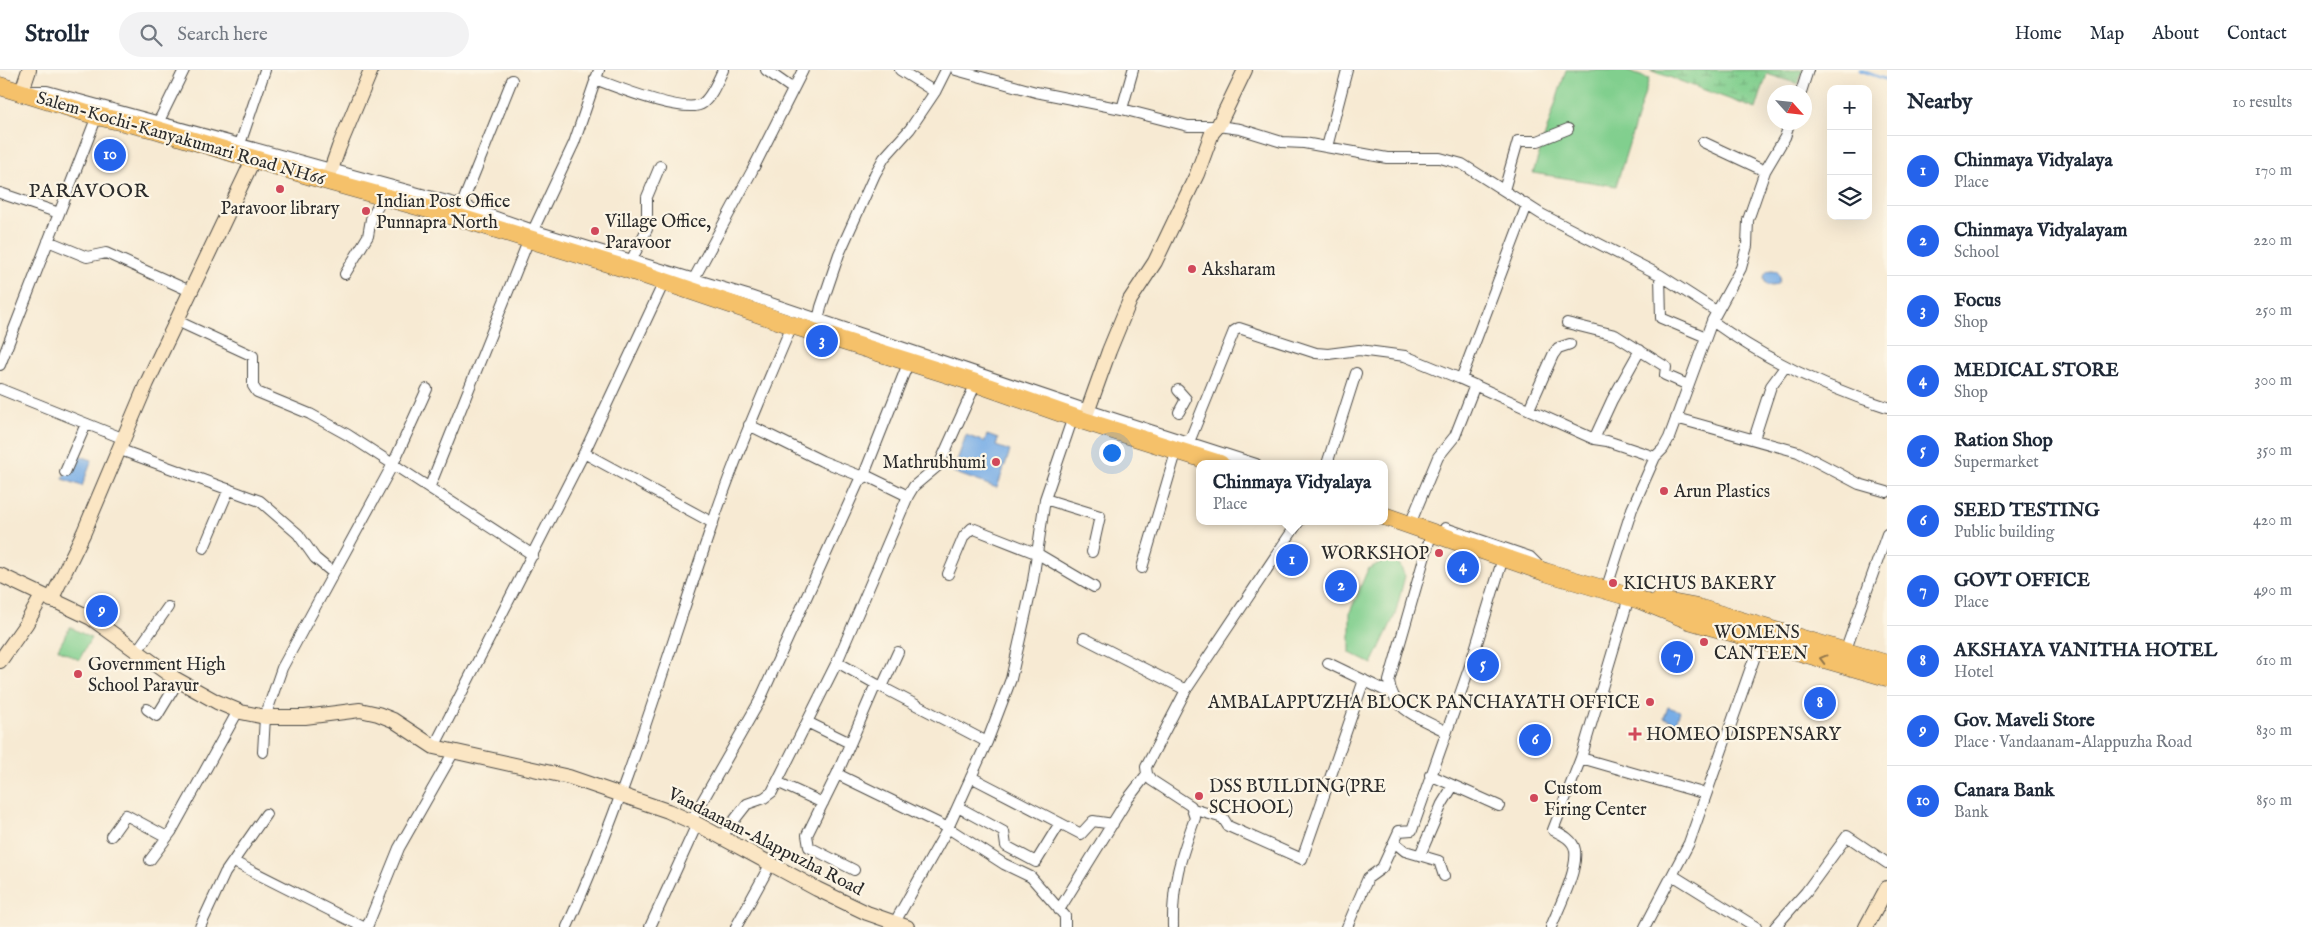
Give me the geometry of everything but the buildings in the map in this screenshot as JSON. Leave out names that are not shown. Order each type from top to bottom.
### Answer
[{"type":"highway","name":"Salem-Kochi-Kanyakumari Road NH66","points":[[0,86],[22,91],[96,116],[157,125],[329,176],[383,197],[460,211],[629,265],[664,282],[691,284],[792,325],[817,325],[909,361],[1184,448],[1211,460]]},
{"type":"highway","points":[[1388,517],[1432,531],[1545,572],[1631,597],[1689,620],[1887,677]]},
{"type":"highway","points":[[1631,597],[1698,608],[1887,664]]},
{"type":"street","points":[[29,70],[22,91],[47,91],[157,125],[184,70]]},
{"type":"street","points":[[0,661],[47,598],[84,532],[120,443],[190,291],[243,152],[265,70]]},
{"type":"street","points":[[371,70],[329,176],[460,211],[512,80]]},
{"type":"street","points":[[430,486],[531,235],[562,172],[597,74],[635,93],[684,106],[695,107],[707,99],[723,70]]},
{"type":"street","points":[[766,70],[793,90]]},
{"type":"street","points":[[691,284],[803,70]]},
{"type":"street","points":[[900,70],[935,92]]},
{"type":"street","points":[[817,325],[820,307],[839,254],[875,174],[884,158],[910,129],[935,92],[946,70]]},
{"type":"street","points":[[956,70],[1036,92],[1188,126],[1218,126],[1240,129],[1282,142],[1327,147],[1387,158],[1440,158],[1452,160],[1462,164],[1527,205],[1660,275],[1716,311]]},
{"type":"street","points":[[1122,110],[1133,70]]},
{"type":"street","points":[[901,924],[958,807],[987,742],[1011,679],[1028,609],[1045,499],[1130,300],[1155,262],[1197,174],[1212,134],[1218,126],[1245,70]]},
{"type":"street","points":[[1327,147],[1347,70]]},
{"type":"street","points":[[1803,85],[1808,70]]},
{"type":"street","points":[[0,365],[96,116]]},
{"type":"street","points":[[1504,190],[1518,141],[1538,140],[1568,129]]},
{"type":"street","points":[[1606,590],[1632,509],[1654,456],[1663,449],[1716,311],[1741,268],[1747,246],[1748,220],[1765,171],[1785,138],[1788,130]]},
{"type":"street","points":[[1703,142],[1765,171]]},
{"type":"street","points":[[660,166],[647,197],[648,229],[629,265],[817,325],[1082,416]]},
{"type":"street","points":[[0,193],[59,213]]},
{"type":"street","points":[[345,274],[368,236],[371,220],[383,197]]},
{"type":"street","points":[[1461,379],[1527,205]]},
{"type":"street","points":[[48,241],[87,257],[106,253],[190,291]]},
{"type":"street","points":[[1660,275],[1661,318],[1706,337]]},
{"type":"street","points":[[434,747],[584,453],[664,282]]},
{"type":"street","points":[[175,320],[254,356],[253,386],[257,392],[310,414],[430,486],[533,555]]},
{"type":"street","points":[[1712,321],[1747,346],[1785,366],[1818,382],[1887,407]]},
{"type":"street","points":[[1567,323],[1614,335],[1666,367],[1665,375],[1688,385]]},
{"type":"street","points":[[567,927],[621,794],[713,523],[750,425],[792,325]]},
{"type":"street","points":[[1142,568],[1184,448],[1236,329],[1316,353],[1328,354],[1359,350],[1405,356],[1476,385],[1594,440],[1607,440],[1654,456]]},
{"type":"street","points":[[1529,409],[1553,354],[1558,348],[1570,344]]},
{"type":"street","points":[[1594,440],[1612,400],[1640,350]]},
{"type":"street","points":[[650,927],[694,822],[759,702],[859,480],[863,477],[909,361]]},
{"type":"street","points":[[1754,439],[1771,386],[1785,366]]},
{"type":"street","points":[[1328,460],[1356,373]]},
{"type":"street","points":[[721,837],[742,809],[752,802],[770,795],[836,662],[908,496],[914,486],[938,465],[976,383]]},
{"type":"street","points":[[1413,517],[1438,457],[1455,436],[1476,385]]},
{"type":"street","points":[[0,389],[86,424],[120,443],[229,490],[260,501],[298,534],[315,558],[332,572]]},
{"type":"street","points":[[263,752],[265,717],[282,668],[332,572],[393,464],[427,389]]},
{"type":"street","points":[[1178,390],[1186,399],[1179,412]]},
{"type":"street","points":[[1676,418],[1798,452],[1859,484],[1887,492]]},
{"type":"street","points":[[65,472],[86,424]]},
{"type":"street","points":[[750,425],[822,461],[863,477],[867,476],[908,496]]},
{"type":"street","points":[[1184,448],[1238,460]]},
{"type":"street","points":[[584,453],[713,523]]},
{"type":"street","points":[[204,548],[229,490]]},
{"type":"street","points":[[1045,499],[1100,516],[1092,552]]},
{"type":"street","points":[[1388,508],[1530,557],[1545,572]]},
{"type":"street","points":[[1296,525],[1186,690],[1146,767],[1146,774],[1151,780],[1193,810],[1223,818],[1228,826],[1302,859],[1364,680]]},
{"type":"street","points":[[948,574],[964,536],[972,528],[1038,554],[1094,587]]},
{"type":"street","points":[[1432,531],[1389,681],[1390,693],[1395,702],[1445,732]]},
{"type":"street","points":[[1846,652],[1887,534]]},
{"type":"street","points":[[1347,927],[1368,878],[1382,868],[1399,831],[1412,830],[1445,732],[1470,666],[1503,558]]},
{"type":"street","name":"Vandaanam-Alappuzha Road","points":[[0,575],[91,618],[178,680],[216,702],[238,711],[265,717],[305,717],[360,710],[393,720],[434,747],[453,753],[569,777],[621,794],[694,822],[770,865],[867,913],[901,924]]},
{"type":"street","points":[[1551,927],[1572,873],[1575,849],[1568,838],[1553,830],[1581,758],[1631,597]]},
{"type":"street","points":[[137,652],[168,607]]},
{"type":"street","points":[[1084,638],[1186,690]]},
{"type":"street","points":[[1645,927],[1674,876],[1689,843],[1760,642]]},
{"type":"street","points":[[854,870],[810,847],[807,834],[879,685],[898,652]]},
{"type":"street","points":[[836,662],[987,742]]},
{"type":"street","points":[[1328,663],[1390,693]]},
{"type":"street","points":[[147,709],[157,716],[178,680]]},
{"type":"street","points":[[150,860],[167,837],[238,711]]},
{"type":"street","points":[[807,722],[850,743]]},
{"type":"street","points":[[367,927],[399,848],[453,753]]},
{"type":"street","points":[[1581,758],[1706,794]]},
{"type":"street","points":[[837,774],[948,828],[1004,864],[1031,877],[1065,916],[1066,927]]},
{"type":"street","points":[[1059,910],[1112,824],[1146,774]]},
{"type":"street","points":[[1430,775],[1499,806]]},
{"type":"street","points":[[971,777],[1081,834],[1093,821],[1112,824]]},
{"type":"street","points":[[777,782],[823,803]]},
{"type":"street","points":[[1420,855],[1442,804],[1453,786]]},
{"type":"street","points":[[958,807],[1004,832],[1006,846],[1036,862],[1060,823]]},
{"type":"street","points":[[1173,927],[1172,898],[1177,869],[1195,818],[1193,810]]},
{"type":"street","points":[[200,927],[225,873],[266,814]]},
{"type":"street","points":[[112,836],[126,815],[167,837]]},
{"type":"street","points":[[1776,927],[1806,892],[1847,836],[1887,863]]},
{"type":"street","points":[[1394,842],[1405,851],[1439,861],[1444,876]]},
{"type":"street","points":[[234,862],[363,927]]},
{"type":"street","points":[[736,927],[770,865]]},
{"type":"street","points":[[1674,876],[1756,927]]},
{"type":"street","points":[[1866,927],[1887,888]]},
{"type":"green space","points":[[1566,70],[1624,70],[1649,79],[1616,186],[1533,173]]},
{"type":"green space","points":[[1650,70],[1803,70],[1798,84],[1767,74],[1756,109]]},
{"type":"green space","points":[[1395,555],[1405,576],[1395,615],[1372,664],[1350,653],[1350,612],[1368,569]]},
{"type":"green space","points":[[70,627],[91,638],[79,660],[58,649]]},
{"type":"water","points":[[1769,270],[1775,270],[1780,275],[1778,284],[1769,286],[1764,281],[1764,275]]},
{"type":"water","points":[[966,435],[984,442],[987,435],[998,439],[996,446],[1010,451],[997,488],[953,472]]},
{"type":"water","points":[[72,453],[92,460],[82,486],[63,479]]},
{"type":"water","points":[[1668,707],[1680,711],[1676,722],[1664,718]]},
{"type":"waterway","points":[[1860,70],[1887,80]]},
{"type":"place","name":"Canara Bank","points":[[110,155]]},
{"type":"place","name":"Paravoor library","points":[[280,189]]},
{"type":"place","name":"Indian Post Office Punnapra North","points":[[366,211]]},
{"type":"place","name":"Village Office, Paravoor","points":[[595,231]]},
{"type":"place","name":"Aksharam","points":[[1192,269]]},
{"type":"place","name":"Focus","points":[[822,341]]},
{"type":"place","name":"Mathrubhumi","points":[[996,462]]},
{"type":"place","name":"Arun Plastics","points":[[1664,491]]},
{"type":"place","name":"WORKSHOP","points":[[1439,553]]},
{"type":"place","name":"Chinmaya Vidyalaya","points":[[1292,560]]},
{"type":"place","name":"MEDICAL STORE","points":[[1463,567]]},
{"type":"place","name":"KICHUS BAKERY","points":[[1613,583]]},
{"type":"place","name":"Chinmaya Vidyalayam","points":[[1341,586]]},
{"type":"place","name":"Gov. Maveli Store","points":[[102,611]]},
{"type":"place","name":"WOMENS CANTEEN","points":[[1704,642]]},
{"type":"place","name":"GOVT OFFICE","points":[[1677,657]]},
{"type":"place","name":"Ration Shop","points":[[1483,665]]},
{"type":"place","name":"Government High School Paravur","points":[[78,674]]},
{"type":"place","name":"AMBALAPPUZHA BLOCK PANCHAYATH OFFICE","points":[[1650,702]]},
{"type":"place","name":"AKSHAYA VANITHA HOTEL","points":[[1820,703]]},
{"type":"place","name":"HOMEO DISPENSARY","points":[[1635,734]]},
{"type":"place","name":"SEED TESTING","points":[[1535,740]]},
{"type":"place","name":"DSS BUILDING(PRE SCHOOL)","points":[[1199,796]]},
{"type":"place","name":"Custom Firing Center","points":[[1534,798]]},
{"type":"district","name":"PARAVOOR","points":[[89,190]]}]
